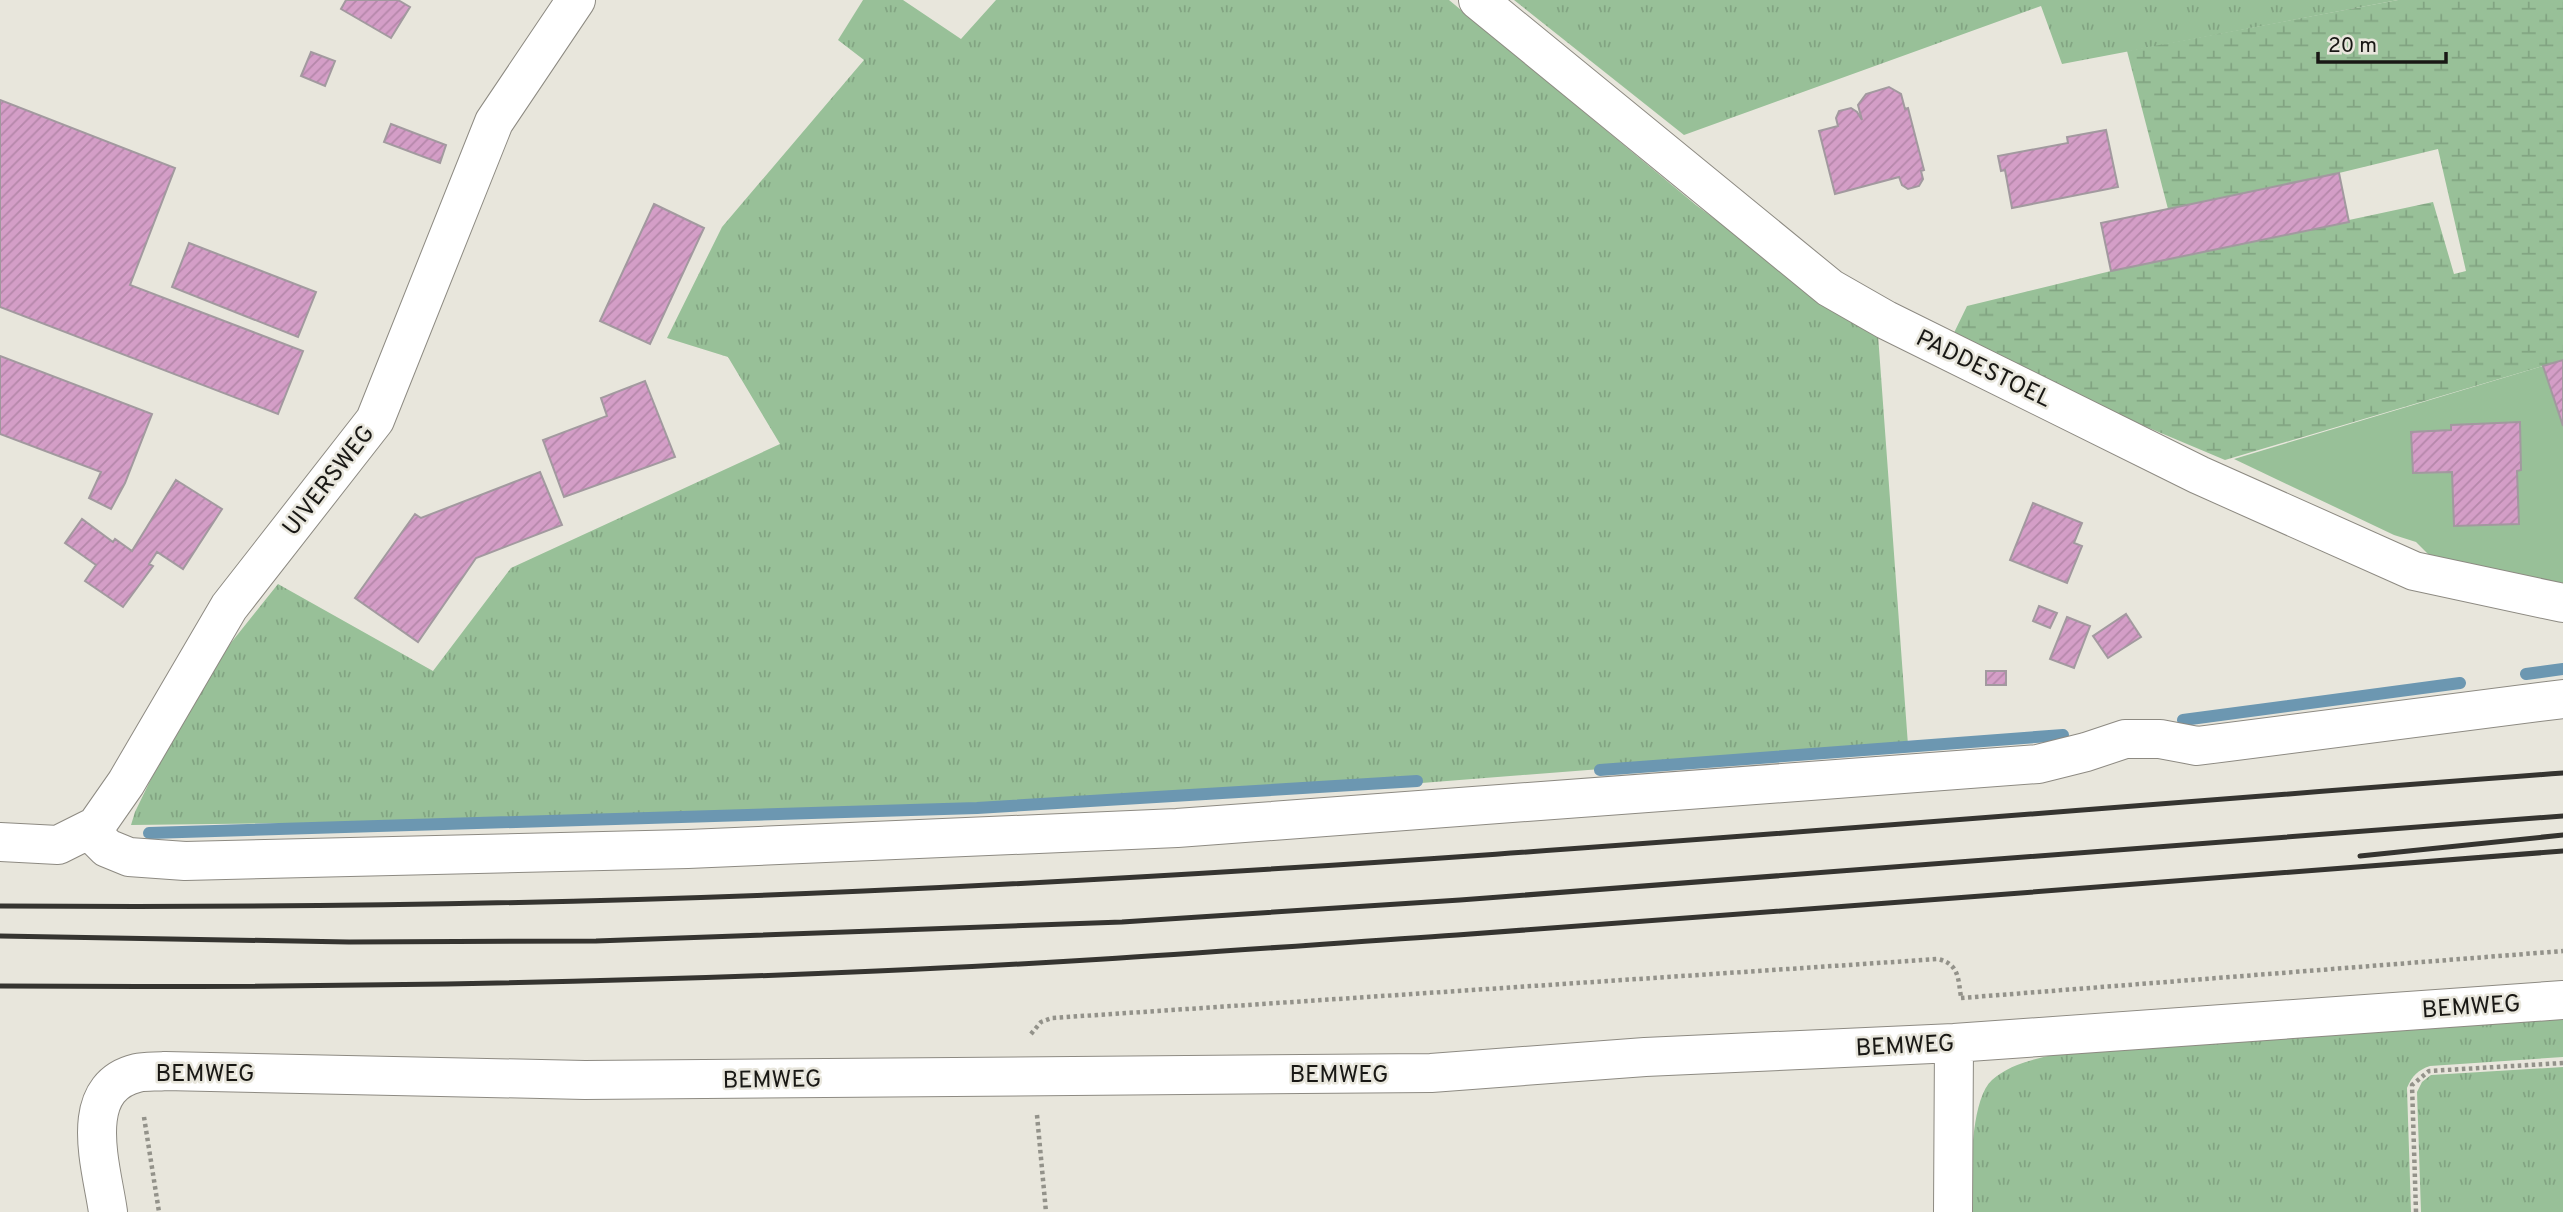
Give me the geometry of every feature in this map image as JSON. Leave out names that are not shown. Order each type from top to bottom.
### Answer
[{"type":"street","name":"UIVERSWEG","points":[[73,837],[96,826],[126,783],[229,607],[375,420],[494,122],[576,0]]},
{"type":"street","name":"PADDESTOEL","points":[[1478,0],[1830,288],[1886,320],[2199,475],[2414,572],[2563,603]]},
{"type":"street","points":[[0,842],[73,837],[130,857],[185,861],[688,849],[1177,828],[2038,764],[2125,739],[2160,739],[2197,746],[2563,699]]},
{"type":"street","name":"BEMWEG","points":[[126,1078],[165,1071],[586,1080],[1431,1073],[1645,1057],[1958,1042],[2563,1000]]},
{"type":"street","points":[[1953,1212],[1958,1042]]},
{"type":"street","points":[[108,1212],[96,1128],[101,1101],[126,1078]]},
{"type":"path","points":[[1961,997],[2563,951]]},
{"type":"path","points":[[1022,1036],[1030,1034],[1041,1022],[1052,1018],[1938,959],[1952,963],[1958,972],[1961,997],[1958,1042]]},
{"type":"path","points":[[2416,1212],[2412,1085],[2429,1071],[2563,1063]]},
{"type":"path","points":[[1034,1076],[1046,1212]]},
{"type":"path","points":[[126,1078],[159,1212]]},
{"type":"green space","points":[[863,0],[903,0],[961,39],[996,0],[1449,0],[1696,205],[1847,317],[1878,335],[1908,745],[1409,784],[1082,804],[566,820],[131,825],[180,719],[226,649],[278,584],[433,671],[511,568],[780,444],[728,357],[667,338],[722,227],[864,60],[838,40]]},
{"type":"green space","points":[[1514,0],[2398,0],[2062,64],[2041,6],[1684,135]]},
{"type":"green space","points":[[2398,0],[2563,0],[2563,360],[2225,460],[1954,346],[1951,339],[1967,306],[2111,271],[2433,202],[2454,274],[2466,271],[2438,149],[2168,209],[2127,51]]},
{"type":"green space","points":[[2563,360],[2563,587],[2433,559],[2416,542],[2394,535],[2234,459]]},
{"type":"green space","points":[[2563,1017],[2563,1057],[2430,1066],[2413,1077],[2407,1088],[2411,1212],[1971,1212],[1975,1123],[1984,1090],[1992,1080],[2023,1063],[2057,1054]]},
{"type":"green space","points":[[2563,1067],[2563,1212],[2421,1212],[2417,1092],[2422,1082],[2431,1075]]},
{"type":"building","points":[[346,0],[398,0],[410,7],[391,38],[341,9]]},
{"type":"building","points":[[311,52],[335,61],[325,86],[301,76]]},
{"type":"building","points":[[1889,87],[1901,94],[1905,109],[1908,108],[1924,170],[1921,171],[1923,179],[1919,186],[1908,189],[1902,185],[1899,177],[1835,194],[1819,131],[1838,126],[1836,118],[1839,111],[1851,108],[1862,120],[1858,105],[1866,94]]},
{"type":"building","points":[[0,100],[175,168],[130,285],[303,351],[278,414],[0,307]]},
{"type":"building","points":[[391,124],[446,145],[440,163],[384,142]]},
{"type":"building","points":[[2106,130],[2118,187],[2012,208],[2005,170],[2001,171],[1998,156],[2068,143],[2067,137]]},
{"type":"building","points":[[2339,173],[2349,222],[2111,271],[2101,223]]},
{"type":"building","points":[[654,204],[704,228],[650,344],[600,321]]},
{"type":"building","points":[[189,243],[316,292],[298,337],[172,287]]},
{"type":"building","points":[[0,356],[152,414],[125,483],[111,509],[89,498],[101,472],[0,434]]},
{"type":"building","points":[[2563,360],[2563,426],[2543,366]]},
{"type":"building","points":[[645,381],[675,457],[564,497],[543,440],[607,416],[601,398]]},
{"type":"building","points":[[2520,422],[2521,470],[2517,471],[2519,524],[2454,526],[2452,472],[2413,473],[2411,432],[2451,430],[2451,425]]},
{"type":"building","points":[[540,472],[562,525],[476,558],[418,642],[355,598],[415,514],[421,518]]},
{"type":"building","points":[[176,480],[222,509],[183,569],[157,552],[149,564],[153,566],[123,607],[85,581],[96,565],[65,543],[82,519],[113,542],[115,539],[132,551]]},
{"type":"building","points":[[2033,503],[2082,523],[2074,543],[2082,546],[2067,583],[2010,560]]},
{"type":"building","points":[[2039,606],[2057,613],[2050,628],[2033,621]]},
{"type":"building","points":[[2126,614],[2141,637],[2108,658],[2093,636]]},
{"type":"building","points":[[2067,617],[2090,626],[2074,668],[2050,659]]},
{"type":"building","points":[[1986,671],[2006,671],[2006,685],[1986,685]]},
{"type":"waterway","points":[[2526,674],[2563,669]]},
{"type":"waterway","points":[[2183,720],[2460,683]]},
{"type":"waterway","points":[[1600,770],[2063,735]]},
{"type":"waterway","points":[[149,833],[977,808],[1417,781]]},
{"type":"railway","points":[[0,906],[324,906],[540,902],[864,891],[1077,880],[1502,854],[2563,773]]},
{"type":"railway","points":[[0,936],[349,942],[596,941],[1122,922],[1460,900],[2563,816]]},
{"type":"railway","points":[[2360,856],[2563,835]]},
{"type":"railway","points":[[0,986],[438,984],[950,968],[1595,925],[2563,851]]}]
